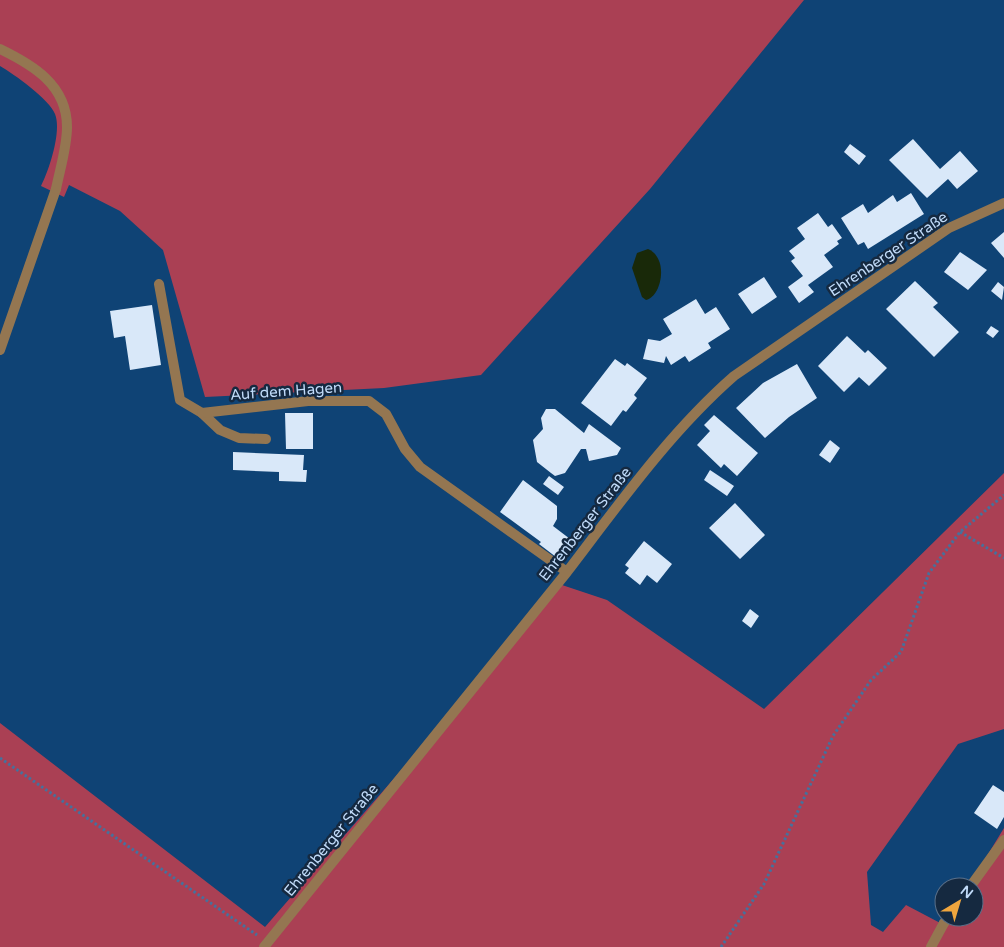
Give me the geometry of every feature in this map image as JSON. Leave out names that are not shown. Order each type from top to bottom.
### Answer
[{"type":"street","points":[[0,49],[42,72],[56,90],[65,109],[67,128],[56,188],[0,350]]},
{"type":"street","name":"Ehrenberger Straße","points":[[266,945],[567,572],[670,441],[706,401],[734,376],[949,228],[1004,203]]},
{"type":"street","points":[[159,284],[180,400],[202,413],[220,430],[239,438],[266,439]]},
{"type":"street","name":"Auf dem Hagen","points":[[202,413],[308,401],[369,401],[386,414],[405,449],[420,467],[567,572]]},
{"type":"street","points":[[977,877],[1004,840]]},
{"type":"street","points":[[931,947],[942,927]]},
{"type":"path","points":[[721,947],[764,884],[833,736],[871,680],[901,652],[929,573],[960,532],[1004,495]]},
{"type":"path","points":[[960,532],[1004,558]]},
{"type":"path","points":[[0,758],[266,945]]},
{"type":"shaded area","points":[[0,0],[804,0],[650,189],[481,375],[384,388],[205,397],[163,250],[120,211],[69,185],[64,197],[41,186],[54,151],[57,121],[52,108],[39,95],[0,66]]},
{"type":"shaded area","points":[[648,249],[659,260],[661,276],[656,292],[646,300],[642,297],[632,268],[637,253]]},
{"type":"shaded area","points":[[1004,473],[1004,729],[958,744],[867,872],[871,925],[883,932],[906,905],[934,920],[934,927],[984,927],[984,877],[974,877],[1004,828],[1004,947],[0,947],[0,723],[265,927],[562,585],[607,600],[764,709]]},
{"type":"building","points":[[913,139],[940,169],[960,151],[978,171],[957,189],[948,179],[927,198],[889,160]]},
{"type":"building","points":[[850,144],[866,156],[859,165],[844,152]]},
{"type":"building","points":[[911,193],[924,214],[868,249],[864,242],[858,245],[841,218],[863,204],[868,213],[893,195],[897,202]]},
{"type":"building","points":[[818,213],[828,227],[832,224],[842,238],[837,241],[839,244],[824,255],[833,267],[808,285],[814,292],[799,303],[788,287],[803,276],[791,261],[795,258],[789,251],[805,239],[797,228]]},
{"type":"building","points":[[1004,232],[1004,258],[991,243]]},
{"type":"building","points":[[960,252],[987,270],[968,290],[944,272]]},
{"type":"building","points":[[764,277],[777,297],[752,314],[738,294]]},
{"type":"building","points":[[915,281],[938,303],[933,307],[959,332],[934,357],[886,309]]},
{"type":"building","points":[[998,282],[1004,287],[1002,300],[991,291]]},
{"type":"building","points":[[696,299],[705,314],[716,307],[730,329],[708,343],[711,348],[689,362],[685,356],[671,365],[666,356],[664,363],[643,359],[648,339],[660,341],[672,334],[663,319]]},
{"type":"building","points":[[152,305],[161,365],[130,370],[125,336],[114,338],[110,311]]},
{"type":"building","points":[[991,326],[999,331],[993,338],[986,333]]},
{"type":"building","points":[[847,336],[865,353],[868,350],[887,368],[869,386],[859,377],[844,392],[818,366]]},
{"type":"building","points":[[615,359],[625,366],[627,363],[647,378],[634,395],[637,398],[626,412],[623,410],[611,426],[581,403]]},
{"type":"building","points":[[797,364],[817,398],[789,417],[765,438],[736,408],[763,383]]},
{"type":"building","points":[[546,409],[555,409],[584,433],[589,424],[621,448],[617,455],[589,461],[586,449],[581,449],[565,473],[555,476],[537,462],[533,440],[543,429],[541,418]]},
{"type":"building","points":[[285,413],[313,413],[313,449],[286,449]]},
{"type":"building","points":[[714,415],[758,453],[737,476],[724,464],[721,468],[697,445],[710,431],[704,425]]},
{"type":"building","points":[[830,440],[840,448],[830,463],[819,455]]},
{"type":"building","points":[[233,452],[304,455],[303,470],[307,470],[306,482],[279,481],[279,472],[233,470]]},
{"type":"building","points":[[710,470],[734,486],[727,496],[704,480]]},
{"type":"building","points":[[549,476],[564,487],[558,495],[543,484]]},
{"type":"building","points":[[523,480],[557,506],[557,519],[553,526],[574,542],[569,549],[565,545],[556,557],[539,544],[541,542],[500,512]]},
{"type":"building","points":[[735,503],[765,535],[740,559],[709,528]]},
{"type":"building","points":[[644,541],[672,564],[657,583],[647,575],[640,585],[625,573],[629,568],[625,565]]},
{"type":"building","points":[[750,609],[759,616],[751,628],[742,621]]},
{"type":"building","points":[[993,785],[1004,792],[1004,817],[997,829],[974,813]]}]
